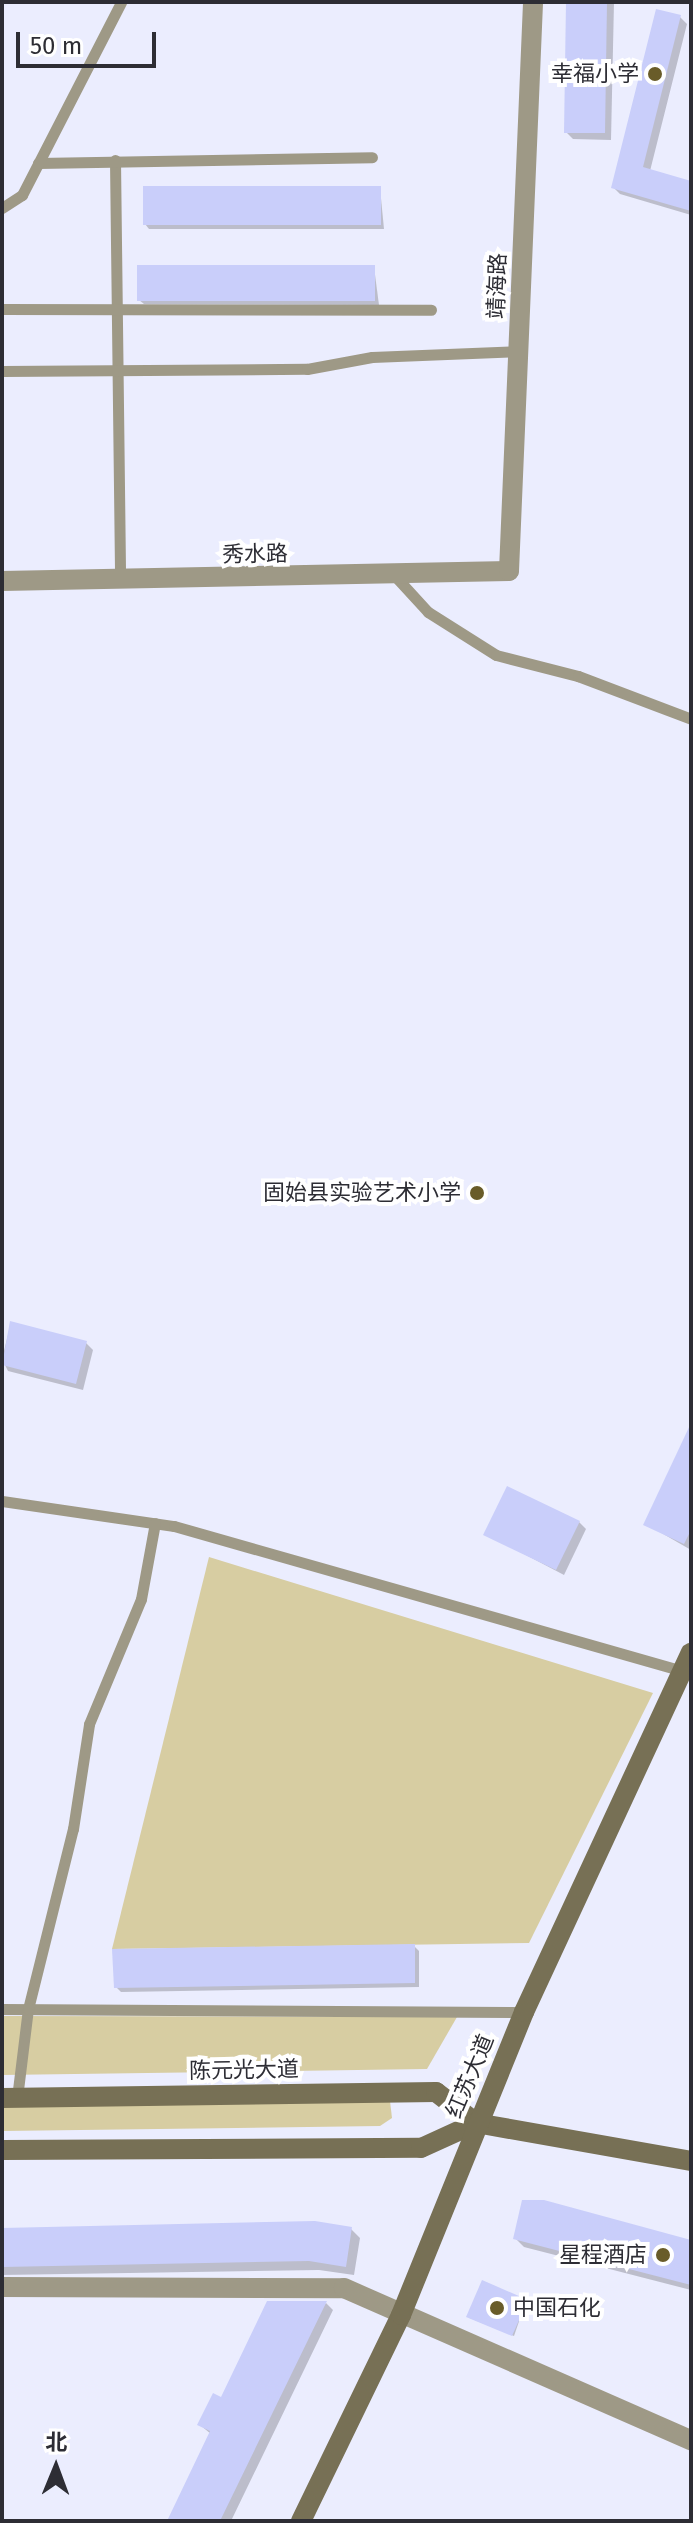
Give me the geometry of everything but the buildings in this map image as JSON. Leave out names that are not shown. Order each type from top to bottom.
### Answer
[{"type":"main road","name":"红苏大道","points":[[301,2521],[401,2315],[476,2123],[524,2012],[687,1662]]},
{"type":"main road","name":"陈元光大道","points":[[10,2098],[436,2092],[476,2123],[691,2161]]},
{"type":"main road","points":[[2,2150],[421,2148],[476,2123]]},
{"type":"street","name":"靖海路","points":[[509,571],[533,2]]},
{"type":"street","name":"秀水路","points":[[2,581],[395,576],[509,571]]},
{"type":"street","points":[[2,2287],[344,2288],[691,2440]]},
{"type":"lane","points":[[2,208],[22,195],[121,2]]},
{"type":"lane","points":[[38,163],[372,157]]},
{"type":"lane","points":[[115,160],[120,580]]},
{"type":"lane","points":[[2,309],[431,310]]},
{"type":"lane","points":[[2,371],[307,369],[372,357],[519,351]]},
{"type":"lane","points":[[395,576],[428,612],[496,655],[578,676],[691,719]]},
{"type":"lane","points":[[2,1501],[155,1523],[687,1662]]},
{"type":"lane","points":[[10,2098],[28,2009],[73,1829],[89,1724],[141,1599],[155,1523]]},
{"type":"lane","points":[[2,2009],[524,2012]]},
{"type":"shaded area","points":[[209,1557],[653,1693],[529,1943],[112,1949]]},
{"type":"shaded area","points":[[2,2016],[457,2017],[427,2069],[2,2075]]},
{"type":"shaded area","points":[[390,2101],[392,2118],[380,2126],[2,2131],[2,2103]]},
{"type":"place","name":"幸福小学","points":[[655,74]]},
{"type":"place","name":"固始县实验艺术小学","points":[[477,1193]]},
{"type":"place","name":"星程酒店","points":[[663,2255]]},
{"type":"place","name":"中国石化","points":[[497,2308]]}]
